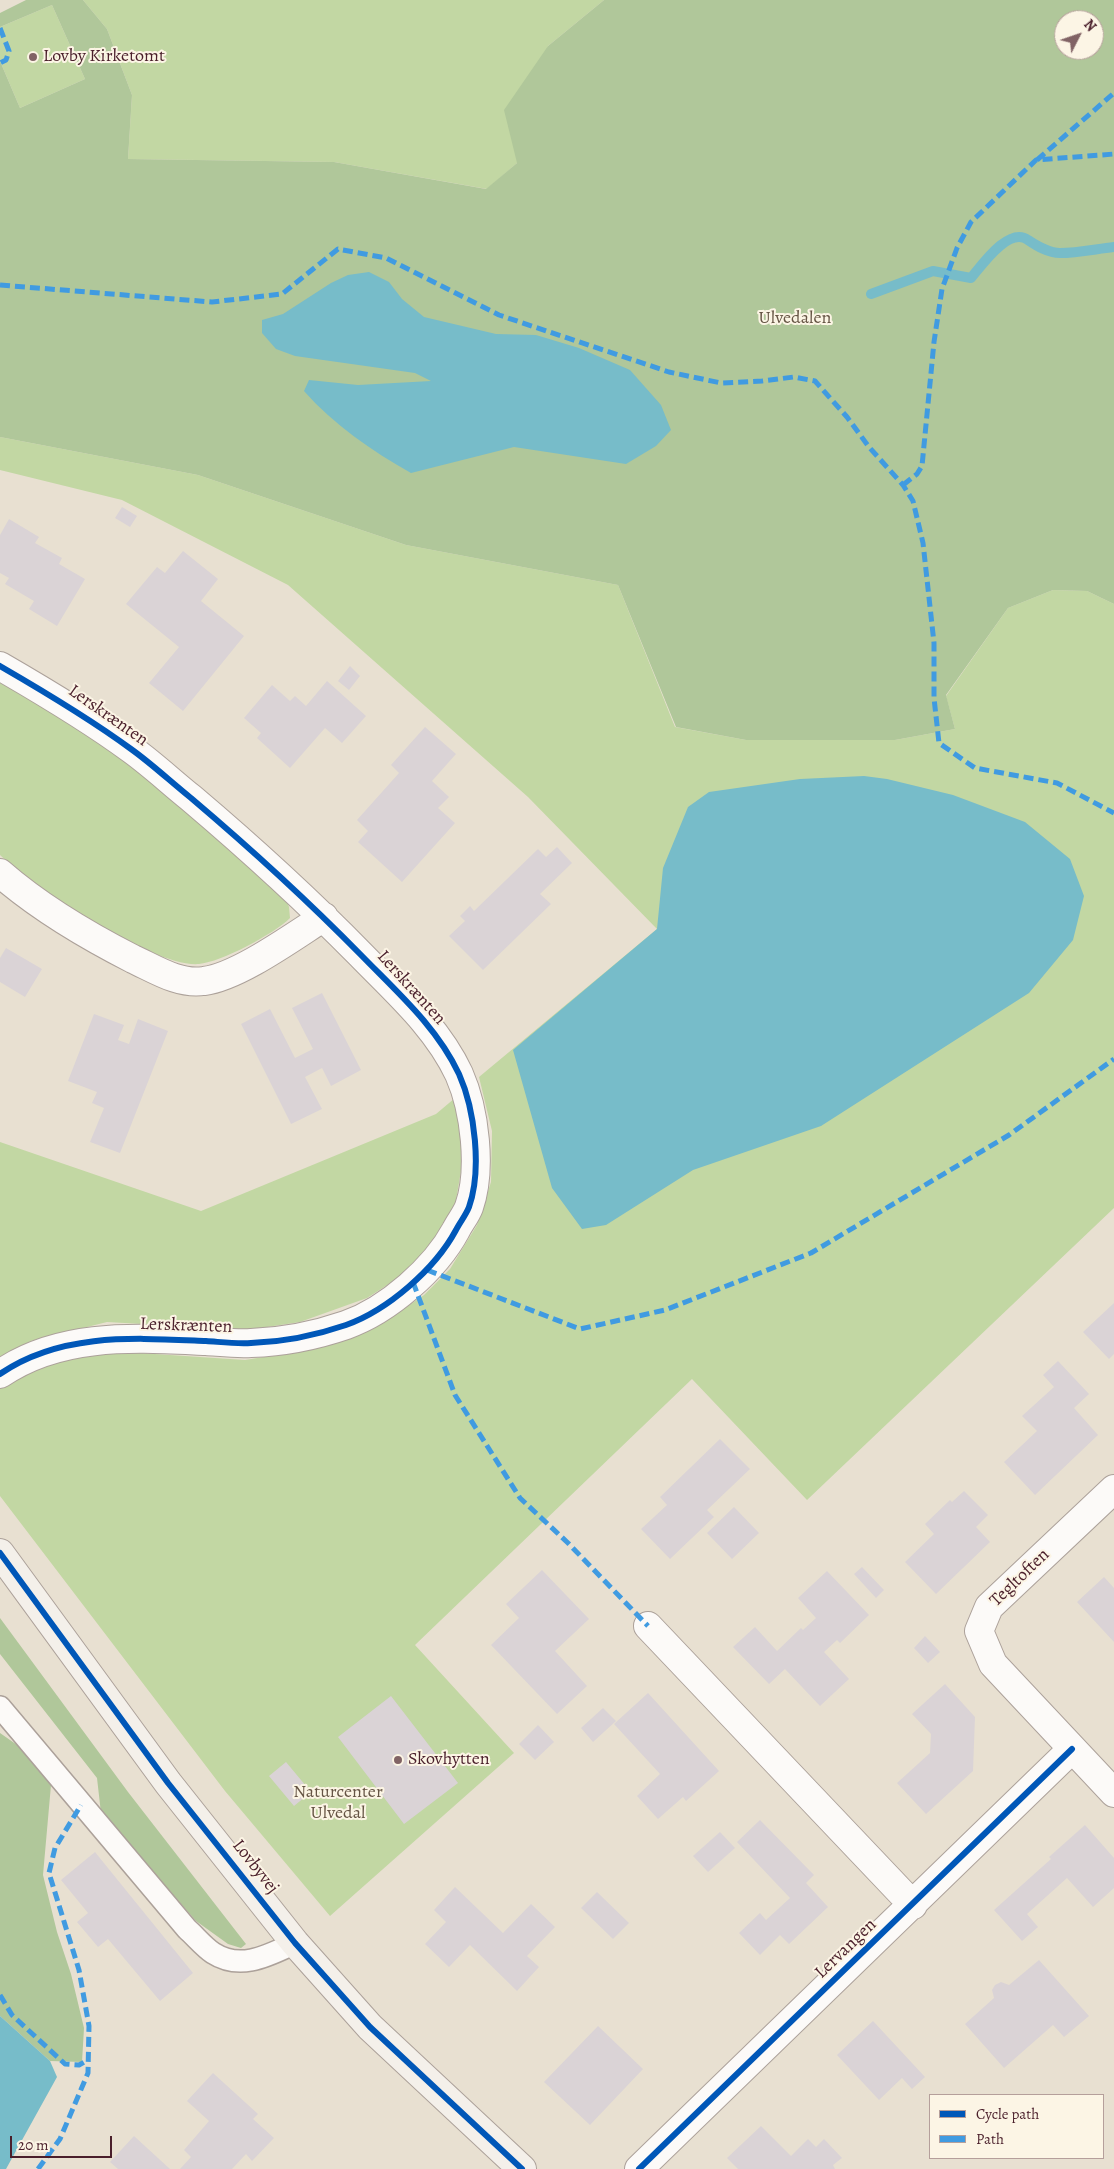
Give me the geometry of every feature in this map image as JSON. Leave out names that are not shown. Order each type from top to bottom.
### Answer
[{"type":"street","name":"Lerskrænten","points":[[0,666],[69,706],[132,749],[211,815],[324,917],[428,1024],[459,1075],[474,1124],[476,1165],[469,1207],[450,1240],[427,1270],[392,1300],[348,1324],[300,1336],[251,1343],[146,1338],[104,1339],[51,1349],[13,1365],[0,1374]]},
{"type":"street","points":[[0,873],[24,894],[91,938],[174,979],[204,982],[239,969],[324,917]]},
{"type":"street","name":"Tegltoften","points":[[1114,1488],[988,1608],[979,1632],[993,1664],[1114,1793]]},
{"type":"street","name":"Lovbyvej","points":[[0,1553],[168,1783],[296,1943],[370,2027],[522,2169]]},
{"type":"street","points":[[648,1626],[912,1905]]},
{"type":"street","name":"Lervangen","points":[[639,2169],[1072,1748]]},
{"type":"lane","points":[[0,1707],[187,1929],[213,1953],[234,1962],[258,1960],[296,1943]]},
{"type":"green space","name":"Ulvedalen","points":[[26,0],[83,0],[107,29],[132,95],[128,159],[334,162],[486,189],[517,163],[504,110],[548,46],[604,0],[1114,0],[1114,604],[1087,591],[1053,590],[1008,608],[946,695],[955,729],[895,740],[746,740],[676,727],[618,585],[406,545],[198,475],[0,437],[0,61],[20,108],[85,79],[52,5],[0,27],[0,13]]},
{"type":"green space","points":[[83,0],[604,0],[548,46],[517,163],[487,189],[334,162],[128,159],[132,95],[107,29]]},
{"type":"green space","points":[[52,5],[85,79],[20,108],[0,61],[0,27]]},
{"type":"green space","name":"Naturcenter Ulvedal","points":[[0,437],[198,475],[406,545],[618,585],[675,727],[746,740],[895,740],[955,729],[946,696],[1008,608],[1053,590],[1087,591],[1114,604],[1114,1208],[807,1500],[692,1379],[415,1645],[514,1753],[330,1916],[225,1791],[0,1496],[0,1388],[42,1366],[110,1351],[245,1360],[313,1349],[383,1323],[424,1295],[450,1269],[477,1225],[491,1182],[492,1131],[479,1077],[657,929],[528,797],[288,585],[122,500],[0,470]]},
{"type":"green space","points":[[0,682],[93,739],[164,792],[284,895],[289,907],[290,918],[272,932],[233,953],[199,964],[179,962],[154,953],[95,923],[16,869],[0,855]]},
{"type":"green space","points":[[455,1098],[463,1127],[462,1165],[455,1206],[428,1251],[406,1273],[367,1298],[300,1322],[247,1330],[107,1322],[31,1341],[0,1357],[0,1142],[201,1211],[436,1114]]},
{"type":"green space","points":[[0,1618],[128,1792],[246,1944],[241,1948],[228,1944],[196,1921],[101,1813],[97,1778],[0,1654]]},
{"type":"green space","points":[[0,1733],[20,1747],[51,1785],[43,1875],[84,2028],[82,2062],[50,2061],[0,2016]]},
{"type":"water","points":[[369,272],[389,282],[402,299],[424,317],[496,334],[536,335],[579,348],[630,370],[661,405],[671,430],[656,446],[626,464],[514,447],[411,473],[354,437],[304,391],[309,380],[358,385],[431,381],[415,373],[295,356],[276,349],[262,333],[262,320],[283,314],[331,283],[348,275]]},
{"type":"water","points":[[864,776],[887,779],[953,795],[1025,822],[1070,859],[1084,896],[1073,940],[1029,993],[821,1126],[693,1170],[606,1225],[582,1229],[552,1188],[513,1050],[657,929],[663,868],[688,807],[709,792],[800,779]]},
{"type":"water","points":[[0,2016],[50,2061],[57,2077],[6,2169],[0,2169]]},
{"type":"building","points":[[122,507],[137,516],[130,527],[115,518]]},
{"type":"building","points":[[9,519],[39,537],[35,543],[62,558],[59,564],[85,579],[57,626],[29,609],[34,601],[5,584],[9,578],[0,573],[0,535]]},
{"type":"building","points":[[183,551],[218,579],[201,601],[244,636],[183,711],[149,683],[179,647],[126,604],[157,567],[165,573]]},
{"type":"building","points":[[350,666],[360,676],[349,690],[338,681]]},
{"type":"building","points":[[327,681],[366,716],[342,743],[325,728],[290,768],[257,738],[261,733],[244,718],[272,685],[290,701],[295,696],[306,706]]},
{"type":"building","points":[[425,727],[456,754],[432,781],[449,797],[438,808],[455,823],[402,882],[358,842],[368,831],[357,820],[399,773],[391,765]]},
{"type":"building","points":[[557,847],[572,863],[540,894],[551,904],[483,970],[449,936],[465,921],[460,916],[470,906],[474,911],[538,849],[546,857]]},
{"type":"building","points":[[6,948],[42,969],[25,997],[0,982],[0,958]]},
{"type":"building","points":[[322,993],[361,1070],[331,1086],[322,1068],[305,1077],[322,1109],[291,1124],[241,1024],[270,1009],[295,1058],[313,1049],[292,1008]]},
{"type":"building","points":[[94,1014],[124,1025],[118,1040],[129,1044],[138,1019],[168,1031],[120,1153],[90,1142],[104,1108],[92,1103],[97,1092],[68,1081]]},
{"type":"building","points":[[1114,1303],[1114,1354],[1109,1359],[1083,1332]]},
{"type":"building","points":[[1058,1361],[1089,1394],[1074,1408],[1098,1435],[1035,1495],[1004,1462],[1037,1431],[1022,1416],[1054,1387],[1043,1375]]},
{"type":"building","points":[[720,1439],[750,1469],[707,1510],[714,1517],[670,1559],[641,1529],[667,1505],[660,1497]]},
{"type":"building","points":[[964,1491],[988,1515],[976,1527],[990,1542],[936,1594],[905,1562],[934,1534],[925,1524],[950,1500],[952,1502]]},
{"type":"building","points":[[734,1507],[759,1533],[732,1559],[707,1533]]},
{"type":"building","points":[[862,1567],[884,1590],[876,1598],[854,1574]]},
{"type":"building","points":[[542,1570],[589,1619],[555,1651],[587,1686],[557,1714],[491,1645],[519,1618],[506,1604]]},
{"type":"building","points":[[827,1571],[869,1615],[840,1643],[837,1640],[824,1652],[849,1679],[820,1706],[785,1669],[769,1684],[733,1647],[755,1627],[777,1651],[801,1628],[803,1630],[816,1618],[798,1598]]},
{"type":"building","points":[[1104,1577],[1114,1588],[1114,1642],[1077,1602]]},
{"type":"building","points":[[925,1636],[940,1652],[928,1663],[914,1648]]},
{"type":"building","points":[[945,1684],[975,1717],[973,1771],[926,1814],[897,1783],[930,1753],[931,1734],[912,1714]]},
{"type":"building","points":[[648,1693],[719,1771],[686,1801],[683,1797],[658,1819],[637,1796],[660,1774],[614,1724]]},
{"type":"building","name":"Skovhytten","points":[[391,1696],[458,1783],[404,1824],[338,1737]]},
{"type":"building","points":[[603,1708],[616,1721],[593,1742],[581,1728]]},
{"type":"building","points":[[538,1725],[554,1742],[535,1760],[519,1744]]},
{"type":"building","points":[[286,1762],[311,1792],[294,1806],[269,1776]]},
{"type":"building","points":[[760,1820],[814,1875],[806,1883],[828,1907],[789,1944],[780,1935],[760,1955],[739,1933],[760,1913],[766,1920],[790,1898],[737,1842]]},
{"type":"building","points":[[1085,1825],[1114,1858],[1114,1888],[1093,1907],[1067,1878],[1027,1914],[1038,1927],[1022,1941],[994,1910],[1051,1859],[1049,1857]]},
{"type":"building","points":[[720,1832],[735,1848],[708,1872],[693,1856]]},
{"type":"building","points":[[95,1852],[193,1973],[160,2001],[108,1939],[98,1947],[77,1922],[88,1913],[61,1880]]},
{"type":"building","points":[[455,1887],[503,1933],[531,1904],[555,1927],[527,1956],[539,1967],[517,1991],[470,1945],[449,1967],[425,1944],[446,1922],[434,1910]]},
{"type":"building","points":[[597,1892],[629,1923],[613,1939],[581,1908]]},
{"type":"building","points":[[1039,1960],[1089,2016],[1064,2037],[1053,2025],[1004,2068],[965,2024],[994,1998],[992,1990],[995,1985],[1001,1982],[1009,1985]]},
{"type":"building","points":[[873,2021],[925,2077],[912,2089],[902,2078],[879,2100],[837,2055]]},
{"type":"building","points":[[598,2026],[643,2069],[590,2125],[544,2082]]},
{"type":"building","points":[[213,2073],[258,2114],[253,2119],[274,2138],[252,2161],[246,2154],[232,2169],[180,2169],[191,2157],[184,2150],[209,2121],[187,2101]]},
{"type":"building","points":[[761,2126],[791,2156],[808,2139],[816,2147],[824,2139],[842,2158],[833,2165],[835,2169],[738,2169],[727,2158]]},
{"type":"building","points":[[134,2136],[170,2169],[118,2169],[110,2162]]},
{"type":"waterway","points":[[871,294],[933,271],[971,278],[996,249],[1013,238],[1021,237],[1043,249],[1056,253],[1114,247]]},
{"type":"marked path","points":[[0,28],[9,51],[6,60],[0,63]]},
{"type":"marked path","points":[[1037,160],[1114,93]]},
{"type":"marked path","points":[[903,485],[917,474],[922,466],[934,342],[942,289],[957,248],[971,222],[1036,160],[1114,154]]},
{"type":"marked path","points":[[0,285],[212,302],[282,294],[338,249],[386,258],[499,315],[669,372],[721,383],[794,377],[815,381],[903,485],[913,501],[923,543],[934,643],[934,698],[939,743],[975,768],[1057,783],[1114,813]]},
{"type":"marked path","points":[[427,1270],[580,1329],[665,1310],[811,1253],[1009,1135],[1114,1059]]},
{"type":"marked path","points":[[413,1282],[455,1395],[520,1498],[568,1543],[648,1626]]},
{"type":"marked path","points":[[38,2169],[60,2139],[88,2073],[89,2026],[79,1970],[49,1873],[55,1848],[81,1805]]},
{"type":"marked path","points":[[0,1995],[12,2015],[65,2064],[79,2065],[88,2060]]},
{"type":"cycle path","points":[[0,666],[83,716],[154,767],[278,875],[402,997],[428,1025],[459,1074],[465,1089],[473,1122],[476,1158],[473,1192],[469,1207],[447,1245],[423,1273],[394,1299],[362,1318],[323,1332],[287,1340],[240,1343],[126,1339],[74,1344],[23,1360],[0,1374]]},
{"type":"cycle path","points":[[0,1553],[168,1783],[295,1943],[370,2027],[522,2169]]},
{"type":"cycle path","points":[[639,2169],[1072,1749]]},
{"type":"place","name":"Lovby Kirketomt","points":[[33,57]]},
{"type":"place","name":"Skovhytten","points":[[398,1760]]}]
